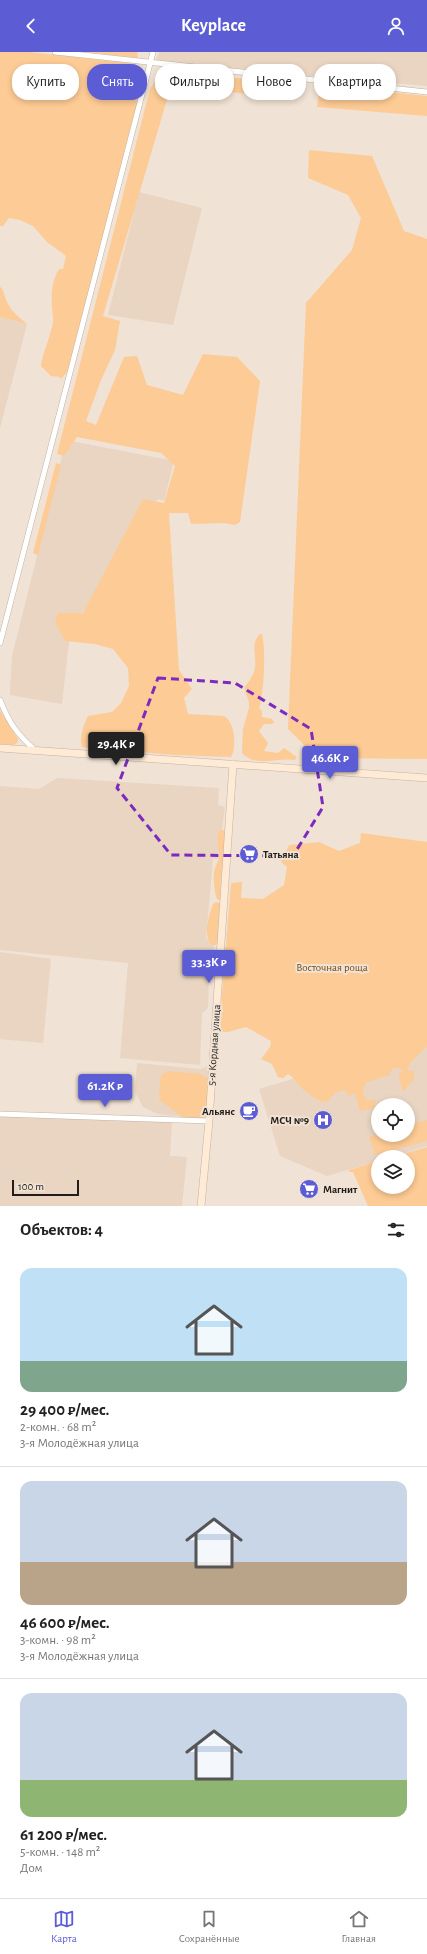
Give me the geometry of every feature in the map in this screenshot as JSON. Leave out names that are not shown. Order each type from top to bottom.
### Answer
[{"type":"main road","points":[[0,748],[427,778]]},
{"type":"main road","name":"5-я Кордная улица","points":[[201,1206],[209,1121],[234,764]]},
{"type":"street","points":[[55,52],[427,92]]},
{"type":"street","points":[[0,643],[153,52]]},
{"type":"street","points":[[0,700],[6,715],[18,735],[35,750]]},
{"type":"street","points":[[0,1114],[209,1121]]},
{"type":"highlighted area","points":[[158,678],[235,683],[311,729],[323,807],[293,856],[171,855],[117,788]]},
{"type":"shaded area","points":[[159,52],[427,52],[427,86],[396,83],[396,64],[314,64],[314,76],[306,76],[306,64],[242,64],[242,70],[234,69],[234,64],[172,64],[156,61]]},
{"type":"shaded area","points":[[139,192],[202,208],[173,325],[108,315]]},
{"type":"shaded area","points":[[0,317],[27,324],[0,428]]},
{"type":"shaded area","points":[[66,440],[174,461],[164,501],[158,499],[139,524],[81,615],[84,616],[69,642],[62,704],[10,695],[10,691],[12,656]]},
{"type":"shaded area","points":[[57,778],[219,788],[218,805],[225,807],[218,859],[213,859],[206,938],[214,945],[212,962],[207,966],[209,973],[208,1008],[202,1013],[200,1065],[120,1058],[128,963],[0,950],[0,786],[39,789]]},
{"type":"shaded area","points":[[0,952],[51,959],[43,1043],[0,1039]]},
{"type":"shaded area","name":"МСЧ №9","points":[[427,1039],[427,1146],[414,1150],[371,1150],[371,1163],[327,1176],[280,1156],[259,1089]]},
{"type":"shaded area","points":[[137,1063],[200,1069],[210,1065],[206,1119],[158,1114],[143,1107],[135,1092]]},
{"type":"shaded area","points":[[0,1115],[172,1122],[170,1156],[187,1157],[182,1206],[0,1206]]},
{"type":"green space","points":[[0,52],[30,52],[135,64],[87,64],[87,100],[139,100],[69,370],[61,379],[60,377],[51,376],[41,366],[53,321],[52,299],[54,281],[59,269],[63,269],[66,256],[47,242],[33,226],[20,220],[9,218],[3,226],[0,226]]},
{"type":"green space","points":[[87,52],[137,52],[138,58]]},
{"type":"green space","points":[[234,78],[242,79],[242,93],[234,92]]},
{"type":"green space","points":[[155,81],[155,100],[167,100],[103,316],[120,321],[115,350],[101,380],[86,421],[96,425],[124,357],[137,356],[147,385],[183,395],[203,354],[237,357],[260,381],[240,522],[235,525],[224,523],[191,524],[188,513],[169,513],[179,670],[192,689],[184,698],[188,714],[224,716],[228,719],[234,735],[234,747],[231,757],[174,755],[82,747],[82,735],[88,716],[112,712],[121,703],[129,686],[128,668],[113,649],[95,644],[65,641],[55,622],[58,613],[83,613],[143,499],[164,503],[175,466],[161,453],[77,437],[64,456],[57,454],[150,89]]},
{"type":"green space","points":[[396,93],[427,96],[427,116],[317,107],[318,100],[396,100]]},
{"type":"green space","points":[[309,150],[372,156],[404,231],[427,239],[427,759],[317,758],[288,729],[306,303],[352,250],[361,218],[348,195],[308,178]]},
{"type":"green space","points":[[0,286],[10,307],[16,315],[27,324],[0,317]]},
{"type":"green space","points":[[56,463],[61,465],[38,555],[33,553]]},
{"type":"green space","points":[[260,634],[262,634],[264,660],[262,693],[259,708],[262,711],[262,717],[272,719],[274,722],[272,724],[264,724],[259,731],[268,743],[264,751],[278,753],[284,748],[297,757],[295,760],[260,761],[253,760],[242,753],[243,729],[249,708],[249,702],[244,688],[251,679],[255,668],[255,642]]},
{"type":"green space","points":[[0,710],[18,739],[18,742],[14,745],[0,744]]},
{"type":"green space","points":[[221,829],[225,831],[227,856],[221,877],[220,900],[218,900],[215,892],[214,876],[219,858],[218,836]]},
{"type":"green space","name":"Восточная роща","points":[[361,833],[427,842],[427,1047],[415,1057],[409,1066],[407,1070],[414,1071],[414,1079],[403,1092],[399,1076],[402,1071],[399,1068],[393,1068],[389,1075],[366,1082],[363,1090],[366,1101],[371,1100],[371,1109],[360,1111],[355,1094],[359,1092],[348,1096],[345,1090],[336,1092],[326,1103],[308,1093],[288,1074],[283,1078],[278,1077],[272,1064],[261,1059],[270,1047],[271,1041],[246,1027],[228,1032],[219,1032],[231,883],[242,882],[241,898],[263,899],[284,885],[287,867],[281,862],[289,845],[319,842],[339,851],[360,843]]},
{"type":"green space","points":[[216,902],[222,904],[220,936],[216,945],[212,945],[207,936],[207,925],[213,904]]},
{"type":"green space","points":[[168,1071],[200,1074],[211,1081],[206,1118],[183,1118],[160,1100],[161,1075]]},
{"type":"green space","points":[[427,1120],[427,1141],[394,1150],[373,1150],[369,1137],[371,1136],[371,1142],[415,1142],[415,1123]]},
{"type":"green space","points":[[427,1147],[427,1206],[368,1206],[353,1172],[349,1172],[349,1170],[371,1163],[371,1194],[415,1194],[415,1151]]},
{"type":"place","name":"Татьяна","points":[[249,854]]},
{"type":"place","name":"Альянс","points":[[249,1111]]},
{"type":"place","name":"МСЧ №9","points":[[323,1120]]},
{"type":"place","name":"Магнит","points":[[309,1189]]}]
